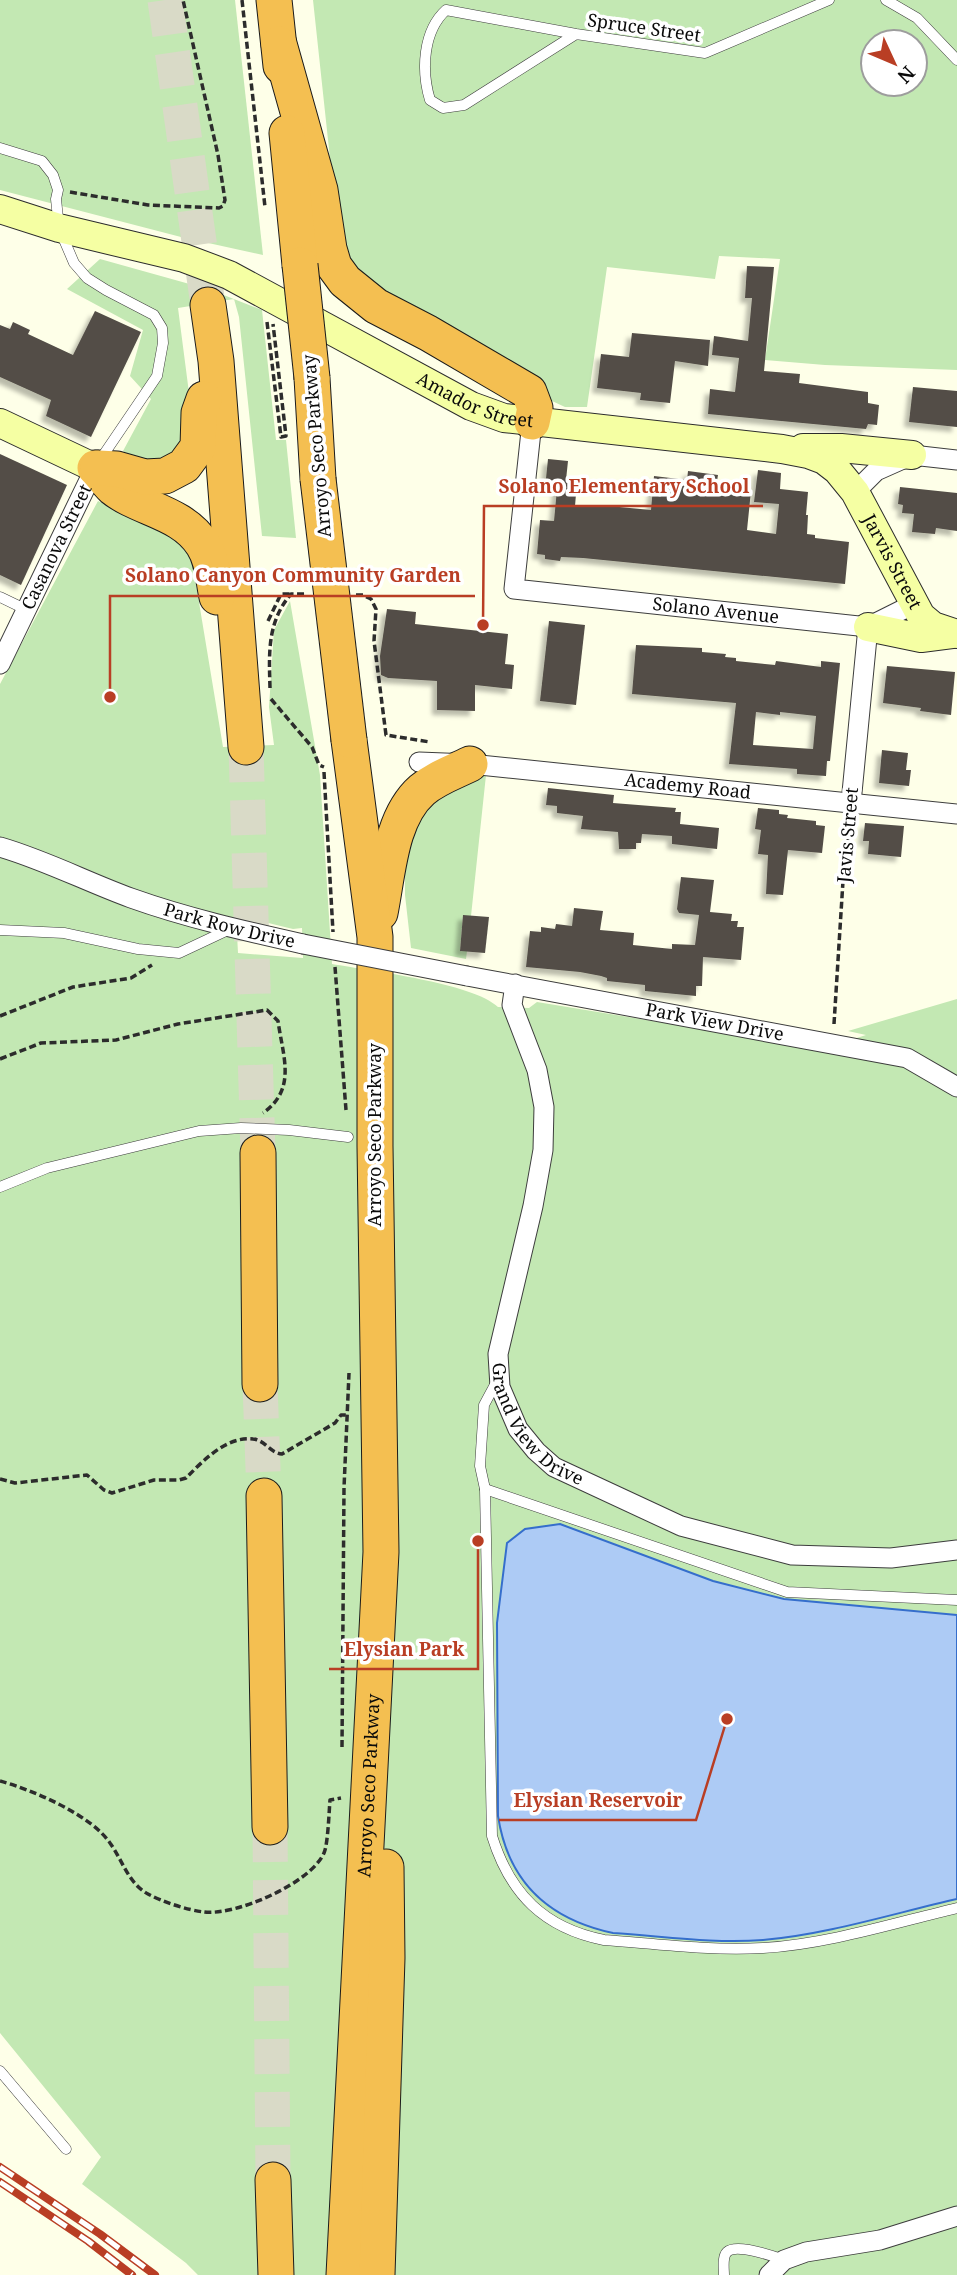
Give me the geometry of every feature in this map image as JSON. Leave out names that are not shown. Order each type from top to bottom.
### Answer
[{"type":"highway","name":"Arroyo Seco Parkway","points":[[274,0],[312,378],[336,747],[375,937],[381,1552],[344,2269]]},
{"type":"highway","points":[[279,44],[320,190],[325,232],[334,266],[345,281],[376,306],[529,392],[535,408],[531,422]]},
{"type":"highway","points":[[208,305],[216,361],[246,747]]},
{"type":"highway","points":[[95,468],[117,469],[145,477],[165,476],[184,466],[198,447],[199,414],[216,361]]},
{"type":"highway","points":[[95,468],[114,489],[164,513],[193,531],[204,546],[212,567],[216,595],[238,639]]},
{"type":"highway","points":[[375,937],[397,827],[407,807],[421,791],[438,779],[470,764]]},
{"type":"highway","points":[[250,1141],[260,1384]]},
{"type":"highway","points":[[264,1496],[270,1827]]},
{"type":"highway","points":[[377,2275],[387,1958],[381,1552]]},
{"type":"highway","points":[[273,2180],[276,2275]]},
{"type":"highway","points":[[276,2225],[294,2275]]},
{"type":"main road","name":"Amador Street","points":[[0,209],[59,228],[184,258],[229,275],[471,406],[504,418],[782,449],[824,460],[837,470],[855,492]]},
{"type":"main road","points":[[0,423],[95,468]]},
{"type":"main road","points":[[782,449],[841,448],[912,455]]},
{"type":"main road","name":"Jarvis Street","points":[[855,492],[920,616],[948,631]]},
{"type":"main road","points":[[868,627],[921,638],[948,631]]},
{"type":"street","name":"Solano Avenue","points":[[531,422],[514,589],[868,627]]},
{"type":"street","points":[[855,492],[876,471],[912,455],[957,460]]},
{"type":"street","name":"Casanova Street","points":[[0,664],[95,468]]},
{"type":"street","points":[[868,627],[914,604]]},
{"type":"street","name":"Javis Street","points":[[851,803],[868,627]]},
{"type":"street","name":"Academy Road","points":[[419,762],[470,764],[957,814]]},
{"type":"street","name":"Park Row Drive","points":[[0,847],[31,856],[130,897],[230,929],[467,976]]},
{"type":"street","name":"Park View Drive","points":[[467,976],[907,1058],[957,1087]]},
{"type":"street","name":"Grand View Drive","points":[[515,984],[512,1005],[537,1070],[544,1107],[543,1150],[533,1206],[498,1354],[498,1379],[518,1429],[555,1468],[681,1526],[792,1555],[891,1558],[957,1550]]},
{"type":"street","points":[[769,2275],[783,2260],[806,2252],[880,2240],[957,2216]]},
{"type":"lane","name":"Spruce Street","points":[[576,34],[464,105],[443,108],[430,100],[427,88],[427,40],[435,20],[446,10],[576,34],[705,53],[829,0]]},
{"type":"lane","points":[[886,0],[917,18],[957,60]]},
{"type":"lane","points":[[0,148],[42,160],[53,174],[58,190],[56,199],[59,228],[74,262],[88,278],[126,302],[154,315],[162,328],[163,343],[157,376],[95,468]]},
{"type":"lane","points":[[0,597],[27,610]]},
{"type":"lane","points":[[0,930],[64,933],[179,953],[230,929]]},
{"type":"lane","points":[[0,1187],[47,1168],[199,1131],[250,1141],[312,1131],[348,1136]]},
{"type":"lane","points":[[498,1379],[484,1405],[480,1466],[485,1489],[492,1836],[509,1878],[537,1910],[552,1922],[585,1936],[604,1940],[728,1950],[767,1948],[835,1937],[957,1908]]},
{"type":"lane","points":[[485,1489],[787,1592],[957,1600]]},
{"type":"lane","points":[[0,2071],[66,2149]]},
{"type":"lane","points":[[724,2275],[724,2257],[732,2250],[759,2252],[783,2260]]},
{"type":"path","points":[[58,190],[148,205],[223,206],[225,200],[218,155],[183,0]]},
{"type":"path","points":[[242,0],[266,215]]},
{"type":"path","points":[[264,292],[281,437],[286,436],[273,323],[279,322]]},
{"type":"path","points":[[268,621],[281,594],[315,594]]},
{"type":"path","points":[[291,594],[281,606],[271,628],[271,701],[278,705],[312,747],[319,765],[324,767]]},
{"type":"path","points":[[351,595],[363,595],[370,599],[376,609],[374,641],[386,735],[436,742]]},
{"type":"path","points":[[333,939],[324,767],[336,747]]},
{"type":"path","name":"Javis Street","points":[[833,1044],[843,881],[851,803]]},
{"type":"path","points":[[0,1016],[73,987],[131,978],[150,968],[160,951]]},
{"type":"path","points":[[335,965],[348,1136]]},
{"type":"path","points":[[0,1059],[41,1043],[117,1040],[178,1024],[267,1010],[278,1021],[285,1085],[276,1104],[250,1141]]},
{"type":"path","points":[[342,1757],[344,1488],[350,1368]]},
{"type":"path","points":[[0,1479],[15,1483],[87,1475],[104,1490],[121,1492],[138,1483],[154,1479],[186,1478],[206,1457],[242,1440],[253,1439],[263,1443],[274,1454],[282,1454],[335,1423],[341,1415],[347,1415]]},
{"type":"path","points":[[0,1781],[53,1803],[94,1825],[111,1844],[132,1881],[147,1894],[205,1913],[248,1907],[304,1878],[324,1853],[330,1800],[342,1798],[344,1807]]},
{"type":"green space","points":[[0,0],[235,0],[263,255],[181,237],[0,190]]},
{"type":"green space","points":[[313,0],[957,0],[957,370],[765,360],[780,259],[719,256],[715,279],[607,267],[587,407],[565,407],[381,304],[348,269],[335,229]]},
{"type":"green space","points":[[100,259],[234,299],[178,308],[192,416],[191,440],[150,472],[123,451],[151,399],[130,376],[143,330],[67,289]]},
{"type":"green space","points":[[234,299],[262,310],[276,440],[286,440],[296,538],[262,536],[239,317]]},
{"type":"green space","points":[[98,501],[178,538],[192,560],[223,747],[274,745],[269,707],[274,630],[290,601],[320,775],[332,964],[445,985],[467,991],[498,1007],[529,1008],[537,1002],[823,1049],[866,1035],[848,1031],[957,999],[957,2275],[198,2275],[82,2184],[101,2157],[0,2033],[0,684]],"holes":[[[236,915],[293,929],[302,928],[303,958],[238,953]]]},
{"type":"green space","points":[[486,775],[471,916],[463,916],[460,950],[467,951],[466,959],[411,948],[405,895],[405,843],[415,817],[444,787]]},
{"type":"water","points":[[560,1524],[713,1581],[784,1599],[957,1615],[957,1899],[811,1933],[763,1940],[725,1941],[613,1933],[569,1918],[535,1894],[511,1860],[498,1816],[497,1623],[507,1543],[525,1529]]},
{"type":"building","points":[[747,266],[774,267],[764,371],[800,374],[799,383],[868,392],[868,403],[879,405],[877,425],[868,424],[866,429],[708,414],[710,389],[735,392],[739,358],[712,355],[714,336],[748,341],[752,298],[745,298]]},
{"type":"building","points":[[95,311],[141,332],[91,437],[46,416],[51,400],[0,377],[0,325],[10,329],[13,322],[30,330],[28,334],[73,355]]},
{"type":"building","points":[[632,333],[710,340],[708,366],[675,361],[670,403],[640,400],[641,393],[597,388],[601,354],[629,357]]},
{"type":"building","points":[[913,387],[957,391],[957,427],[909,422]]},
{"type":"building","points":[[0,454],[67,485],[21,585],[0,575]]},
{"type":"building","points":[[548,459],[568,461],[566,480],[577,482],[575,506],[651,510],[654,476],[687,480],[688,471],[718,475],[716,487],[751,491],[747,530],[776,534],[779,504],[754,502],[758,470],[781,473],[780,489],[808,492],[807,534],[815,535],[815,538],[849,542],[845,584],[583,558],[561,557],[560,561],[545,559],[545,555],[537,554],[540,520],[554,521],[557,489],[545,488]]},
{"type":"building","points":[[900,487],[957,493],[957,531],[936,528],[935,534],[912,532],[914,514],[902,513],[903,505],[898,504]]},
{"type":"building","points":[[387,609],[416,612],[415,624],[508,634],[505,664],[514,665],[512,689],[475,685],[475,711],[437,710],[437,681],[388,678],[381,675],[380,656]]},
{"type":"building","points":[[549,621],[585,625],[576,705],[540,701]]},
{"type":"building","points":[[636,645],[702,648],[702,652],[726,654],[725,657],[736,658],[736,661],[775,665],[776,661],[821,667],[821,661],[840,663],[830,761],[827,761],[826,776],[797,774],[797,769],[729,764],[736,703],[632,694]],"holes":[[[756,712],[780,715],[780,712],[816,716],[813,749],[753,745]]]},
{"type":"building","points":[[887,666],[955,672],[951,715],[883,703]]},
{"type":"building","points":[[882,750],[908,753],[906,770],[911,770],[909,786],[879,783]]},
{"type":"building","points":[[548,788],[614,795],[613,803],[676,808],[675,812],[681,812],[680,824],[719,828],[717,849],[672,844],[672,836],[642,834],[641,843],[636,843],[636,849],[619,849],[618,832],[581,829],[583,816],[557,813],[557,806],[546,805]]},
{"type":"building","points":[[758,808],[779,810],[779,814],[788,815],[787,818],[816,821],[816,825],[825,826],[822,853],[788,850],[783,895],[766,894],[768,855],[758,854],[761,830],[755,829]]},
{"type":"building","points":[[865,823],[904,826],[901,857],[868,854],[869,841],[863,841]]},
{"type":"building","points":[[681,877],[714,880],[710,912],[732,914],[731,921],[738,921],[737,927],[744,927],[741,960],[703,957],[702,986],[696,986],[696,996],[645,991],[645,985],[607,981],[607,978],[601,976],[580,972],[526,967],[530,931],[541,932],[541,927],[555,929],[556,924],[572,926],[574,908],[603,911],[600,930],[634,933],[633,945],[672,949],[672,944],[695,945],[699,915],[679,913],[677,909]]},
{"type":"building","points":[[463,915],[489,917],[485,953],[460,951]]},
{"type":"tunnel","points":[[165,0],[208,305]]},
{"type":"tunnel","points":[[246,747],[258,1153]]},
{"type":"tunnel","points":[[260,1384],[264,1496]]},
{"type":"tunnel","points":[[270,1827],[273,2180]]},
{"type":"railway","points":[[0,2167],[100,2234],[155,2275]]},
{"type":"railway","points":[[0,2182],[88,2241],[132,2275]]},
{"type":"place","name":"Solano Elementary School","points":[[483,625]]},
{"type":"place","name":"Solano Canyon Community Garden","points":[[110,697]]},
{"type":"place","name":"Elysian Park","points":[[478,1541]]},
{"type":"place","name":"Elysian Reservoir","points":[[727,1719]]}]
